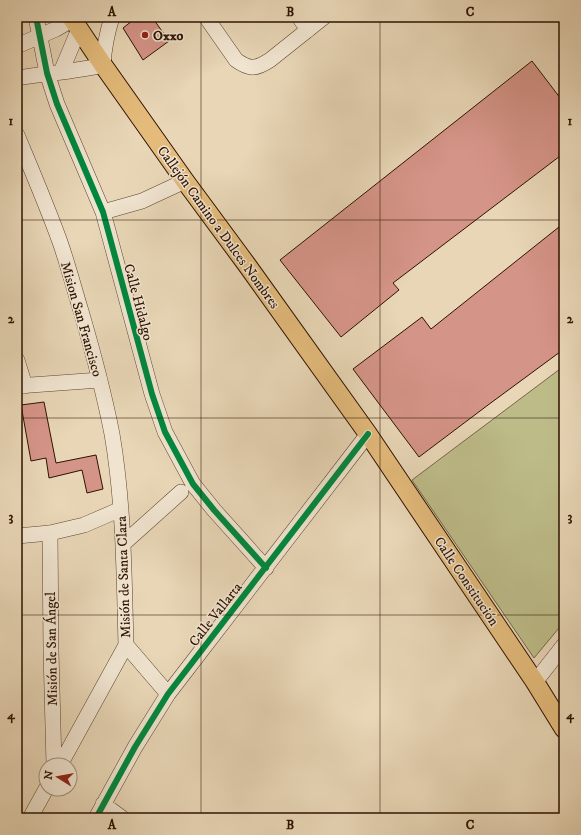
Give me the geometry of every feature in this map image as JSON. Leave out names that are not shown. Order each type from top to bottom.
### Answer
[{"type":"main road","name":"Callejón Camino a Dulces Nombres","points":[[74,22],[185,181],[368,434]]},
{"type":"main road","name":"Calle Constitución","points":[[368,434],[535,682],[564,729]]},
{"type":"street","name":"Calle Hidalgo","points":[[36,17],[40,36],[54,72],[57,104],[103,212],[152,394],[165,432],[193,484],[214,510],[266,568]]},
{"type":"street","points":[[17,78],[54,72],[89,69],[103,65],[108,30],[112,17]]},
{"type":"street","points":[[206,17],[236,60],[248,67],[261,66],[324,17]]},
{"type":"street","points":[[299,17],[308,30]]},
{"type":"street","points":[[17,46],[74,22]]},
{"type":"street","points":[[54,72],[74,22]]},
{"type":"street","name":"Mision San Francisco","points":[[17,135],[60,243],[100,380],[112,435],[121,509]]},
{"type":"street","points":[[103,212],[142,201],[185,181]]},
{"type":"street","points":[[17,360],[21,386],[100,380]]},
{"type":"street","name":"Calle Vallarta","points":[[96,818],[102,804],[135,746],[168,694],[368,434]]},
{"type":"street","points":[[123,544],[181,492]]},
{"type":"street","points":[[17,536],[50,534],[84,526],[121,509]]},
{"type":"street","name":"Misión de Santa Clara","points":[[121,509],[126,645]]},
{"type":"street","name":"Misión de San Ángel","points":[[50,534],[54,757]]},
{"type":"street","points":[[64,757],[126,645],[168,694]]},
{"type":"street","points":[[535,682],[564,645]]},
{"type":"street","points":[[30,818],[42,797]]},
{"type":"street","points":[[102,804],[122,818]]},
{"type":"shaded area","points":[[564,366],[564,622],[534,658],[412,480]]},
{"type":"building","name":"Oxxo","points":[[137,17],[152,17],[169,41],[143,60],[123,28]]},
{"type":"building","points":[[532,61],[564,103],[564,153],[393,283],[399,290],[341,337],[280,260]]},
{"type":"building","points":[[564,223],[564,349],[419,457],[353,369],[422,317],[431,329]]},
{"type":"building","points":[[44,402],[56,463],[96,455],[103,489],[87,493],[82,470],[49,478],[46,458],[31,461],[21,405]]},
{"type":"cycle path","points":[[36,17],[47,73],[57,104],[103,212],[152,394],[165,432],[193,484],[214,510],[266,568]]},
{"type":"cycle path","points":[[96,818],[135,747],[168,694],[368,434]]},
{"type":"place","name":"Oxxo","points":[[145,35]]}]
